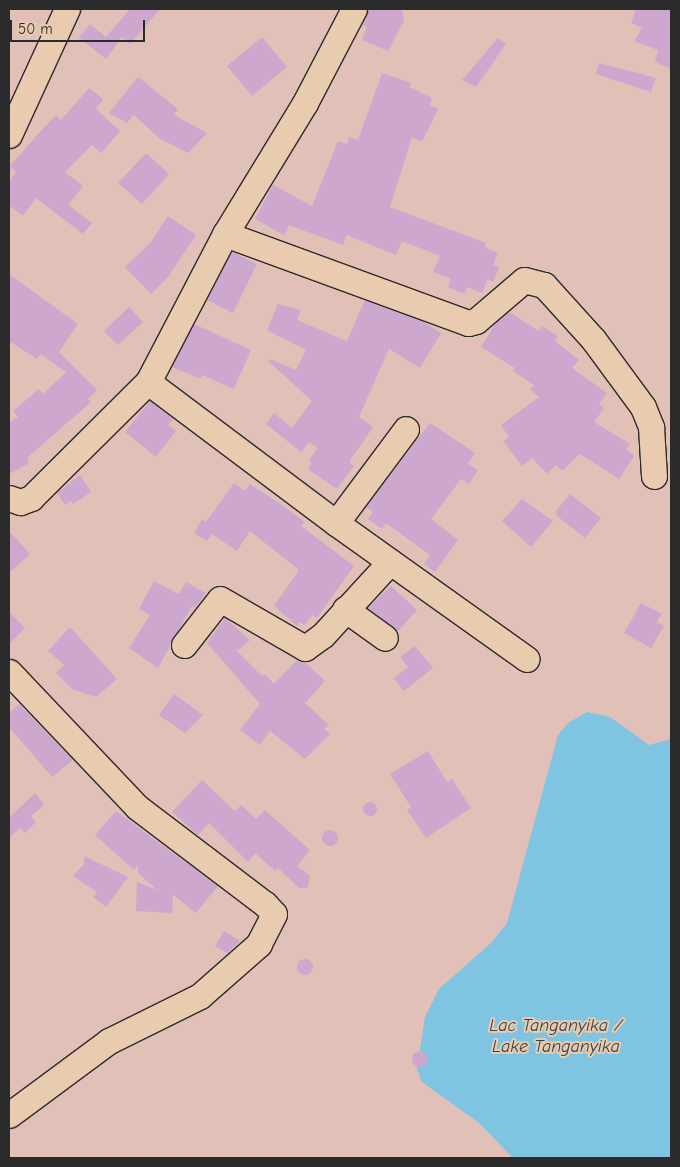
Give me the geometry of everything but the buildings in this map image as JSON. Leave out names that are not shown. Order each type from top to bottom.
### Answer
[{"type":"street","points":[[9,136],[67,9]]},
{"type":"street","points":[[9,498],[20,502],[31,498],[148,382],[225,234],[305,103],[354,9]]},
{"type":"street","points":[[225,234],[468,323],[476,322],[524,280],[544,285],[593,340],[642,407],[651,427],[654,476]]},
{"type":"street","points":[[148,382],[336,523],[527,659]]},
{"type":"street","points":[[336,523],[406,429]]},
{"type":"street","points":[[184,645],[220,599],[305,648],[323,635],[390,562]]},
{"type":"street","points":[[345,609],[385,638]]},
{"type":"street","points":[[9,672],[137,807],[266,904],[274,914],[259,944],[200,996],[109,1041],[9,1115]]},
{"type":"water","name":"Lac Tanganyika / Lake Tanganyika","points":[[587,712],[610,717],[649,745],[671,739],[671,1158],[513,1158],[479,1123],[422,1082],[417,1069],[425,1017],[439,989],[491,943],[507,923],[558,735],[568,723]]}]
